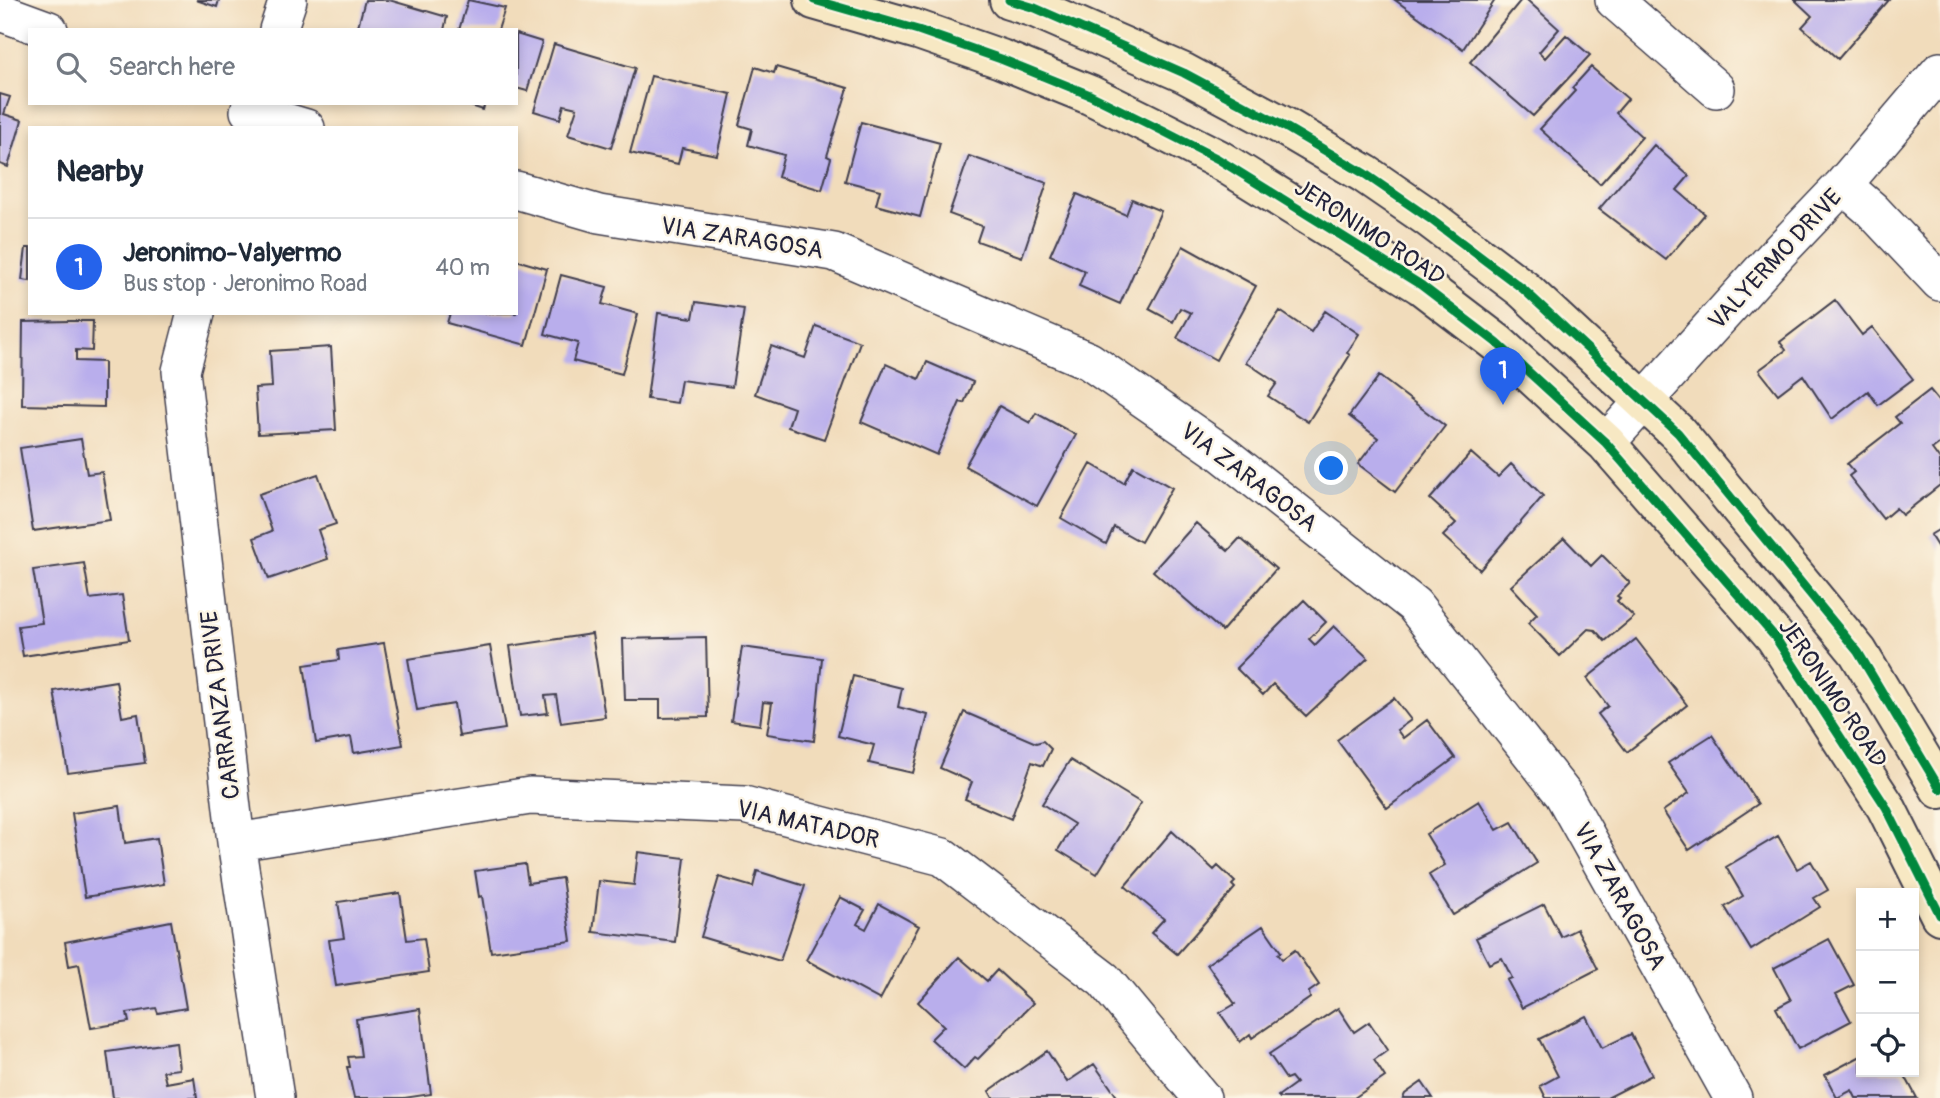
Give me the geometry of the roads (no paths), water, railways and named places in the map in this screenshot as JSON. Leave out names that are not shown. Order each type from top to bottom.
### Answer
[{"type":"main road","name":"JERONIMO ROAD","points":[[814,0],[918,30],[1001,59],[1090,95],[1218,159],[1421,285],[1497,343],[1606,443],[1775,637],[1886,807],[1940,915]]},
{"type":"main road","name":"JERONIMO ROAD","points":[[1009,0],[1035,8],[1184,73],[1287,128],[1364,174],[1522,289],[1678,433],[1858,652],[1940,789]]},
{"type":"street","points":[[279,28],[288,0]]},
{"type":"street","points":[[1614,0],[1716,89]]},
{"type":"street","points":[[0,12],[44,28]]},
{"type":"street","name":"VALYERMO DRIVE","points":[[1606,443],[1843,186],[1940,71]]},
{"type":"street","points":[[248,114],[298,126]]},
{"type":"street","points":[[1843,186],[1872,210],[1940,282]]},
{"type":"street","name":"VIA ZARAGOSA","points":[[518,191],[599,214],[834,253],[1089,361],[1219,451],[1414,605],[1563,794],[1733,1098]]},
{"type":"street","name":"CARRANZA DRIVE","points":[[196,315],[181,371],[236,842],[275,1098]]},
{"type":"street","name":"VIA MATADOR","points":[[236,842],[530,796],[744,805],[943,857],[1104,980],[1202,1098]]},
{"type":"place","name":"Jeronimo-Valyermo","points":[[1503,405]]}]
